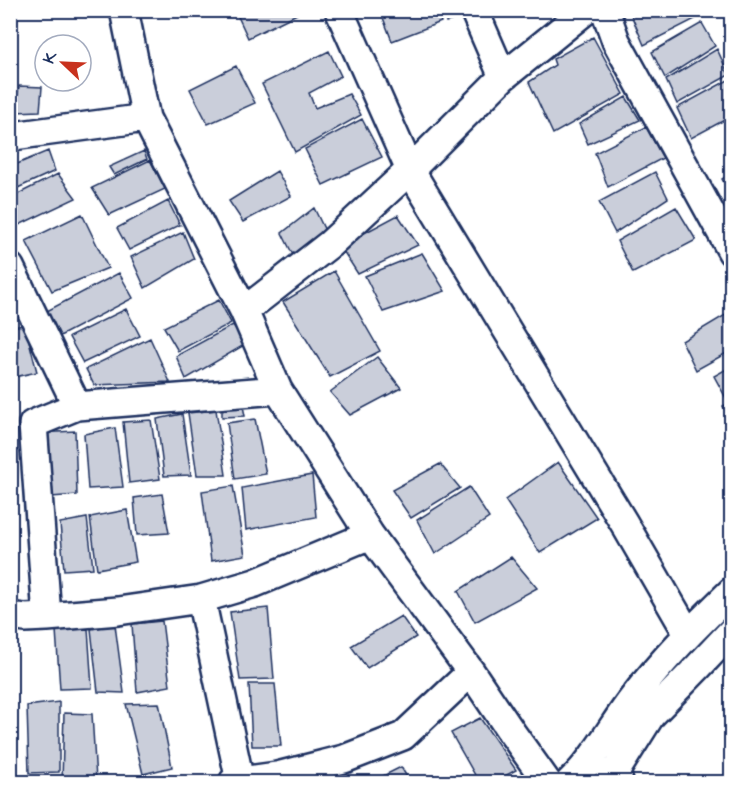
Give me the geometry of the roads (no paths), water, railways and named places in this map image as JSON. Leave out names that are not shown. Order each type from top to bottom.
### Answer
[{"type":"street","points":[[124,10],[146,118],[244,311],[278,390],[370,535],[471,672],[547,783]]},
{"type":"street","points":[[339,10],[410,170],[618,513],[688,634]]},
{"type":"street","points":[[474,10],[503,77]]},
{"type":"street","points":[[244,311],[330,244],[410,170],[503,77],[586,10]]},
{"type":"street","points":[[605,10],[616,41],[732,252]]},
{"type":"street","points":[[10,140],[13,136],[146,118]]},
{"type":"street","points":[[10,267],[77,406]]},
{"type":"street","points":[[47,617],[33,424],[77,406],[278,390]]},
{"type":"street","points":[[10,616],[26,618],[118,611],[201,599],[255,583],[370,535]]},
{"type":"street","points":[[570,783],[601,745],[633,697],[688,634],[732,591]]},
{"type":"street","points":[[201,599],[237,782],[277,776],[344,759],[403,736],[471,672]]},
{"type":"street","points":[[613,780],[651,716],[732,631]]}]
